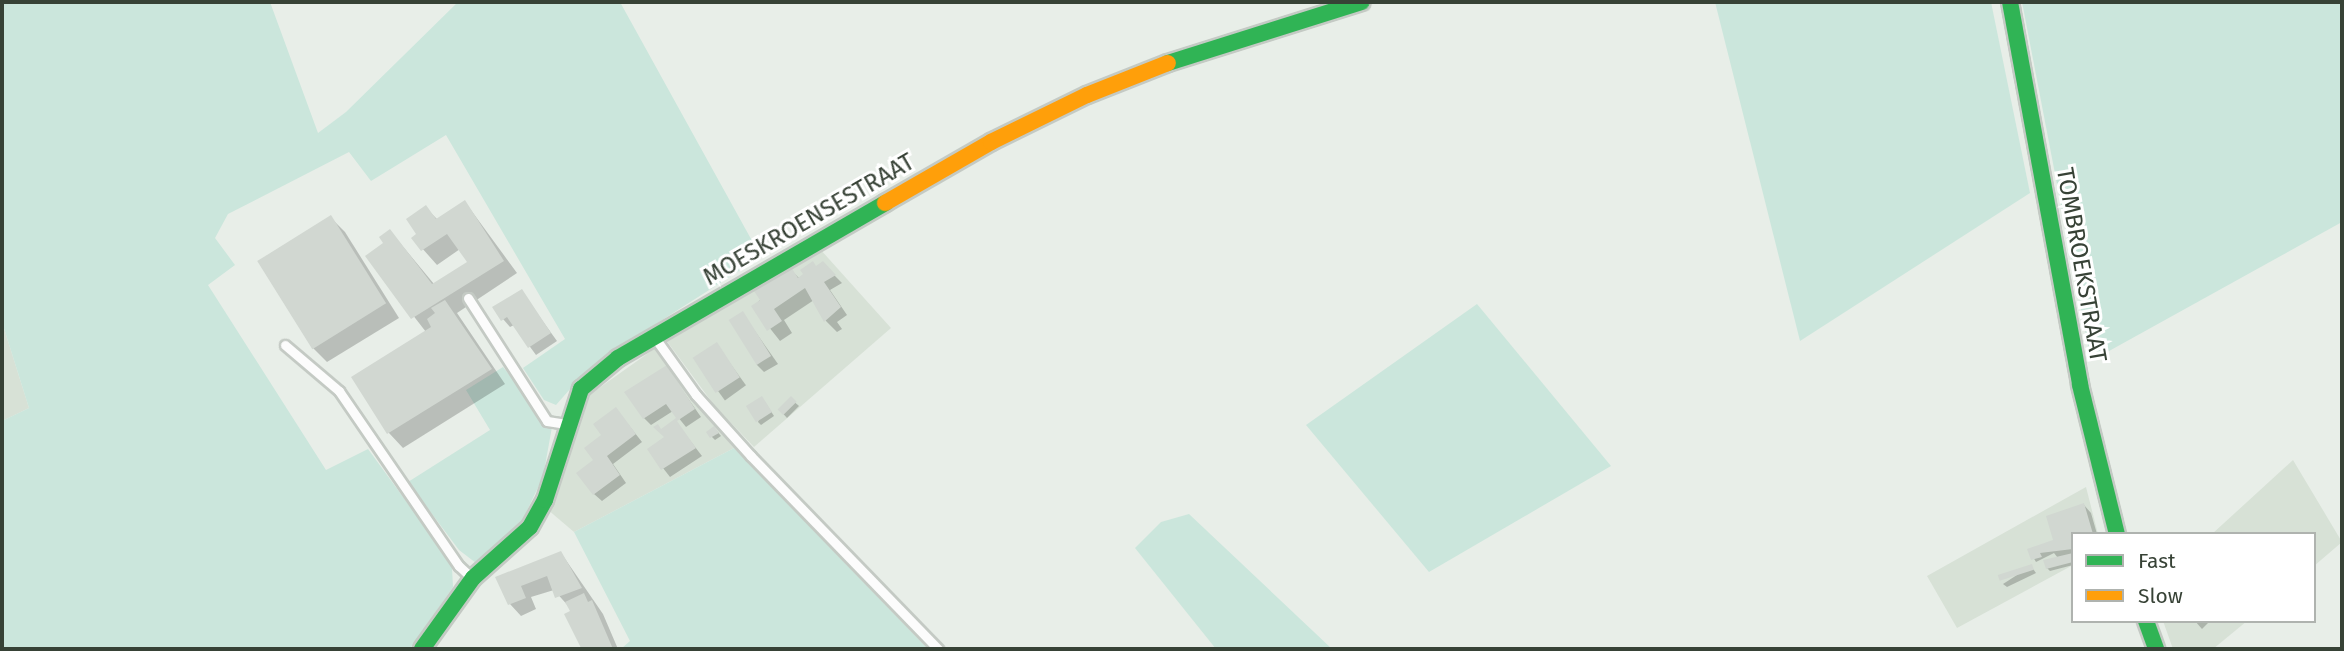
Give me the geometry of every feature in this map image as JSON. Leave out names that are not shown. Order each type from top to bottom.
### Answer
[{"type":"street","name":"MOESKROENSESTRAAT","points":[[422,649],[472,578],[530,527],[545,500],[567,424],[581,388],[654,337],[991,142],[1087,95],[1197,52],[1362,2]]},
{"type":"street","name":"TOMBROEKSTRAAT","points":[[2010,2],[2080,385],[2117,532]]},
{"type":"street","points":[[2147,623],[2156,649]]},
{"type":"lane","points":[[468,298],[547,421],[567,424]]},
{"type":"lane","points":[[654,337],[696,395],[751,456],[938,649]]},
{"type":"lane","points":[[285,345],[338,391],[458,566],[472,578]]},
{"type":"shaded area","points":[[820,249],[891,328],[754,447],[714,405],[666,340]]},
{"type":"shaded area","points":[[2,322],[29,408],[2,421]]},
{"type":"shaded area","points":[[654,349],[734,448],[574,532],[547,509],[585,398]]},
{"type":"shaded area","points":[[2293,460],[2342,542],[2316,564],[2316,532],[2214,532]]},
{"type":"shaded area","points":[[2086,487],[2097,532],[2071,532],[2071,566],[1957,628],[1927,576]]},
{"type":"shaded area","points":[[2164,623],[2245,623],[2213,649],[2173,649]]},
{"type":"green space","points":[[2,2],[270,2],[318,133],[346,112],[458,2],[620,2],[761,257],[651,327],[578,380],[556,405],[544,400],[523,368],[565,339],[446,135],[371,181],[349,152],[228,214],[215,238],[235,265],[208,285],[326,470],[368,449],[444,553],[452,568],[453,587],[410,649],[2,649],[2,421],[29,408],[2,322]]},
{"type":"green space","points":[[1715,2],[1991,2],[2030,193],[1800,341]]},
{"type":"green space","points":[[2022,2],[2342,2],[2342,222],[2091,361]]},
{"type":"green space","points":[[1477,304],[1611,466],[1429,572],[1306,425]]},
{"type":"green space","points":[[503,367],[552,427],[543,477],[522,521],[476,563],[459,550],[408,482],[490,430],[466,390]]},
{"type":"green space","points":[[734,448],[928,649],[621,649],[630,641],[574,532]]},
{"type":"green space","points":[[1189,514],[1332,649],[1216,649],[1135,548],[1161,522]]},
{"type":"building","points":[[465,200],[504,261],[411,319],[365,256],[383,243],[379,237],[390,229],[432,284],[467,262],[447,234],[421,251],[411,238],[416,234],[406,219],[426,205],[436,219]]},
{"type":"building","points":[[331,215],[386,303],[312,349],[257,261]]},
{"type":"building","points":[[813,261],[816,266],[823,261],[836,275],[824,282],[841,307],[824,322],[805,288],[774,309],[782,321],[767,331],[751,306],[760,300],[754,291],[791,267],[798,278],[803,274],[800,270]]},
{"type":"building","points":[[522,289],[551,333],[528,348],[507,317],[501,321],[492,307]]},
{"type":"building","points":[[445,300],[492,369],[387,434],[351,377],[431,327],[427,319],[435,313],[431,308]]},
{"type":"building","points":[[743,311],[771,356],[757,365],[729,320]]},
{"type":"building","points":[[717,342],[740,377],[716,393],[693,358]]},
{"type":"building","points":[[667,365],[695,409],[677,421],[696,448],[661,470],[647,449],[664,437],[653,427],[658,424],[661,429],[676,418],[666,404],[643,419],[624,392]]},
{"type":"building","points":[[762,396],[772,412],[756,422],[746,406]]},
{"type":"building","points":[[791,396],[797,402],[783,415],[778,409]]},
{"type":"building","points":[[616,407],[636,434],[607,456],[620,475],[593,495],[576,473],[593,460],[584,448],[601,435],[593,424]]},
{"type":"building","points":[[714,426],[719,433],[710,438],[706,432]]},
{"type":"building","points":[[2084,503],[2092,532],[2071,532],[2071,549],[2040,553],[2042,557],[2031,560],[2027,549],[2053,540],[2046,516]]},
{"type":"building","points":[[561,551],[582,588],[555,598],[547,576],[521,586],[526,598],[508,605],[495,577]]},
{"type":"building","points":[[2071,553],[2071,563],[2046,569],[2043,560]]},
{"type":"building","points":[[2032,564],[2034,570],[2000,581],[1998,575]]},
{"type":"building","points":[[584,593],[588,602],[592,600],[613,649],[581,648],[564,614],[570,611],[565,602]]},
{"type":"traffic: fast","points":[[1168,63],[1362,2]]},
{"type":"traffic: fast","points":[[2010,2],[2080,385],[2117,532]]},
{"type":"traffic: fast","points":[[422,649],[473,578],[530,527],[545,500],[581,389],[618,358],[885,203]]},
{"type":"traffic: fast","points":[[2147,623],[2156,649]]},
{"type":"traffic: slow","points":[[885,203],[991,142],[1087,95],[1168,63]]}]
